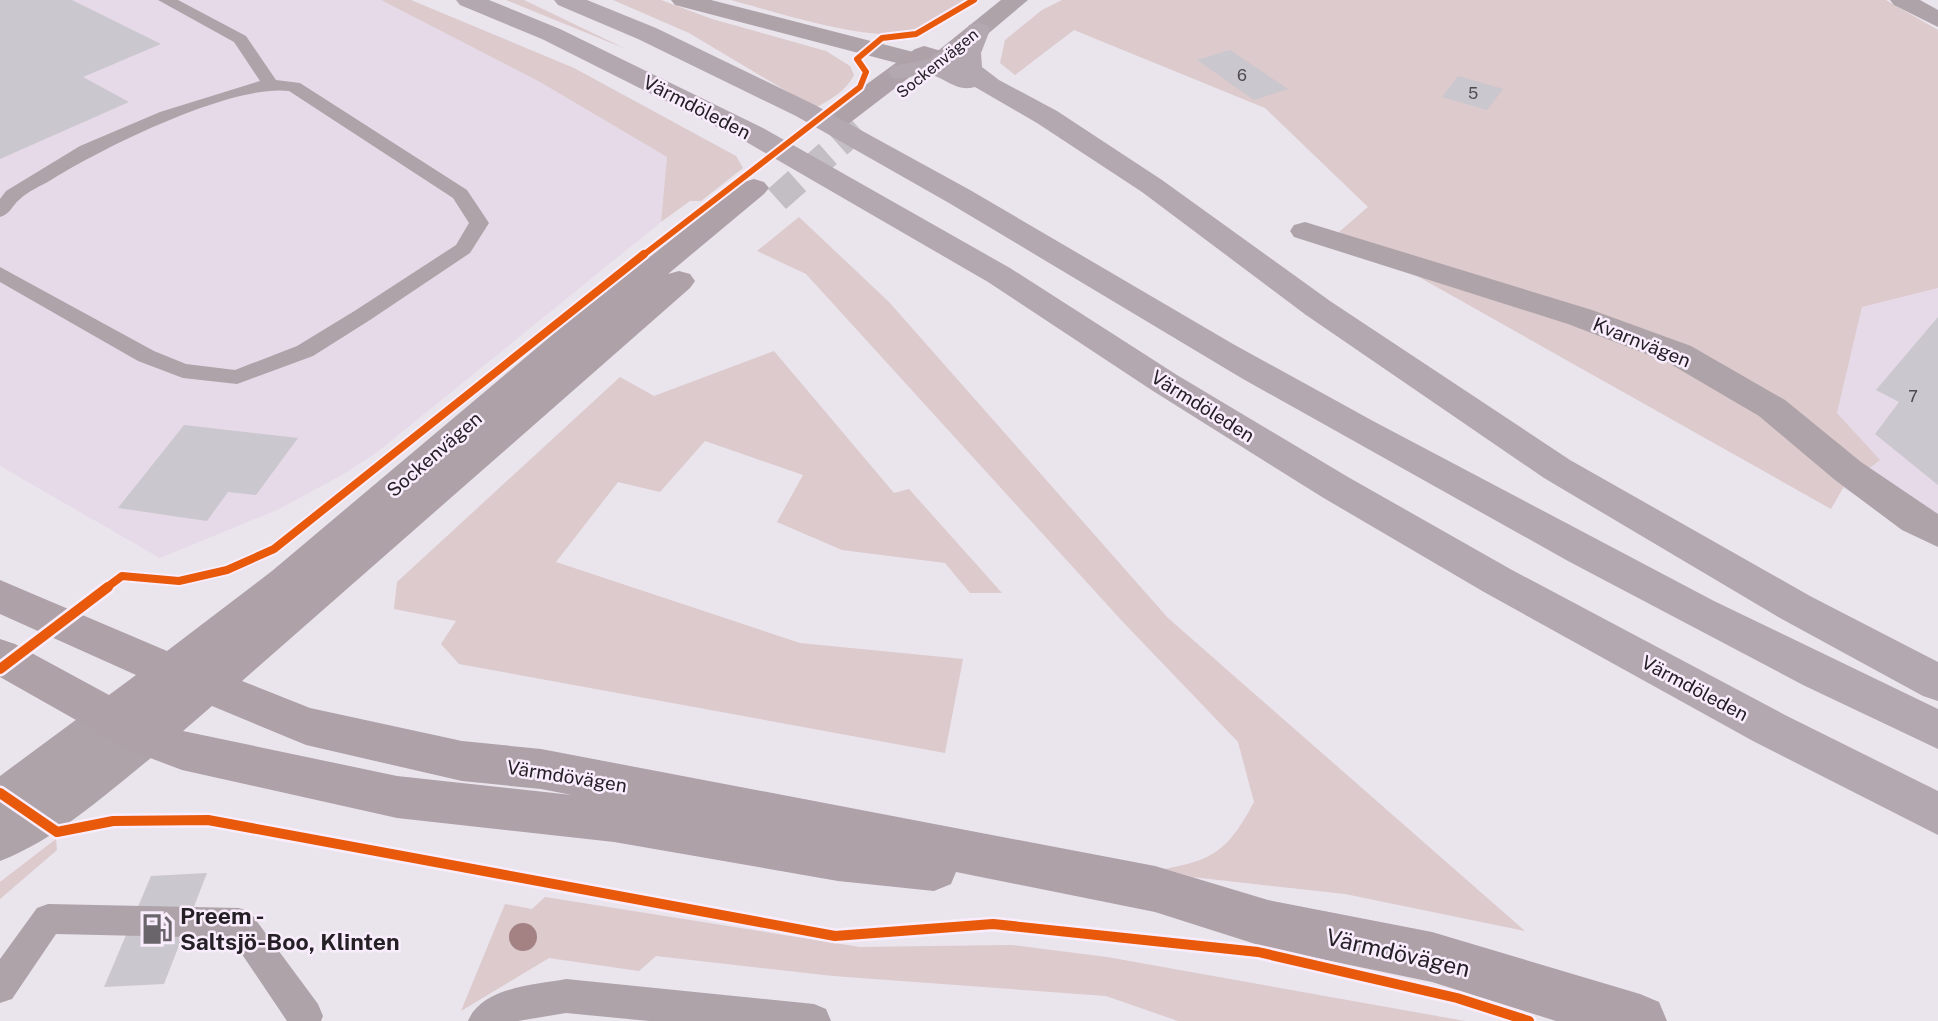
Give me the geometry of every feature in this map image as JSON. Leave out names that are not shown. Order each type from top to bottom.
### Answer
[{"type":"highway","name":"Värmdöleden","points":[[468,0],[551,34],[753,134],[999,275],[1176,390],[1474,568],[1757,722],[1938,814]]},
{"type":"highway","points":[[566,0],[763,90],[918,172],[1188,333],[1564,542],[1865,696],[1938,730]]},
{"type":"highway","points":[[969,70],[968,53],[978,30]]},
{"type":"highway","points":[[923,62],[969,70],[989,86],[1047,117],[1152,186],[1329,316],[1557,469],[1795,607],[1938,683]]},
{"type":"highway","points":[[923,62],[1074,136]]},
{"type":"main road","name":"Sockenvägen","points":[[847,123],[923,62]]},
{"type":"main road","name":"Sockenvägen","points":[[129,727],[192,679],[286,582],[570,338],[766,194]]},
{"type":"main road","name":"Värmdövägen","points":[[0,596],[60,625],[306,726],[462,761],[541,769],[1155,889],[1268,925],[1432,957],[1640,1021]]},
{"type":"main road","name":"Värmdövägen","points":[[0,656],[129,727],[182,750],[397,797],[614,821],[838,859],[1155,889]]},
{"type":"street","points":[[683,0],[923,62]]},
{"type":"street","name":"Sockenvägen","points":[[923,62],[964,20],[996,0]]},
{"type":"street","name":"Sockenvägen","points":[[923,62],[978,30],[1016,0]]},
{"type":"street","points":[[1902,0],[1938,20]]},
{"type":"street","name":"Kvarnvägen","points":[[1305,231],[1592,321],[1679,354],[1772,408],[1848,471],[1916,520],[1938,532]]},
{"type":"street","points":[[0,807],[27,780],[129,727]]},
{"type":"street","points":[[0,839],[36,819],[129,727]]},
{"type":"lane","points":[[166,0],[240,39],[271,84]]},
{"type":"lane","points":[[0,211],[13,195],[86,150],[166,116],[248,88],[271,84],[295,87],[460,194],[479,223],[463,249],[305,351],[237,377],[183,371],[146,356],[78,320],[0,273]]},
{"type":"lane","points":[[0,987],[48,919],[239,922],[306,1016],[304,1021]]},
{"type":"lane","points":[[485,1021],[514,1005],[566,996],[814,1021]]},
{"type":"shaded area","points":[[0,0],[381,0],[540,82],[667,157],[661,222],[376,453],[342,475],[277,510],[160,558],[0,466]]},
{"type":"shaded area","points":[[381,0],[411,0],[574,68],[736,156],[743,168],[701,201],[690,201],[661,222],[667,157],[540,82]]},
{"type":"shaded area","points":[[506,0],[524,0],[626,49],[511,2]]},
{"type":"shaded area","points":[[613,0],[661,0],[712,19],[826,51],[850,66],[854,75],[843,90],[815,108],[689,33]]},
{"type":"shaded area","points":[[731,0],[966,0],[915,31],[876,34],[824,25]]},
{"type":"shaded area","points":[[1062,0],[1886,0],[1938,30],[1938,288],[1862,307],[1837,413],[1880,460],[1843,488],[1831,509],[1339,232],[1368,207],[1265,108],[1074,30],[1015,75],[1000,63],[1005,40],[1042,10]]},
{"type":"shaded area","points":[[799,217],[889,302],[1168,618],[1525,931],[1345,894],[1192,877],[1164,869],[1196,861],[1219,850],[1245,818],[1254,802],[1238,742],[1122,621],[806,274],[757,251]]},
{"type":"shaded area","points":[[1938,288],[1938,544],[1843,488],[1879,460],[1837,413],[1862,307]]},
{"type":"shaded area","points":[[774,351],[894,493],[909,489],[1002,593],[970,593],[945,563],[842,550],[777,522],[803,475],[705,441],[660,492],[618,482],[556,562],[800,643],[963,659],[945,753],[459,664],[441,644],[456,621],[394,609],[397,582],[620,377],[654,396]]},
{"type":"shaded area","points":[[56,839],[57,850],[0,899],[0,882]]},
{"type":"shaded area","points":[[545,897],[860,947],[1012,945],[1107,957],[1465,1021],[1178,1021],[1106,996],[833,976],[656,956],[639,971],[549,958],[461,1011],[505,904],[532,909]]},
{"type":"building","points":[[0,0],[72,0],[161,44],[83,77],[129,102],[0,159]]},
{"type":"building","points":[[1230,50],[1288,89],[1254,100],[1197,60]]},
{"type":"building","points":[[1458,76],[1503,89],[1487,110],[1442,97]]},
{"type":"building","points":[[1938,317],[1938,485],[1875,434],[1899,402],[1876,390]]},
{"type":"building","points":[[184,425],[298,438],[256,495],[228,492],[207,521],[118,508]]},
{"type":"building","points":[[207,873],[164,984],[104,987],[151,876]]},
{"type":"tunnel","points":[[777,199],[858,127]]},
{"type":"cycle path","points":[[0,669],[122,576],[179,581],[227,570],[274,549],[649,250],[860,87],[866,72],[857,59],[882,38],[916,34],[974,0]]},
{"type":"cycle path","points":[[0,793],[57,832],[113,821],[208,820],[835,936],[993,924],[1258,952],[1457,998],[1529,1021]]},
{"type":"place","name":"Preem - Saltsjö-Boo, Klinten","points":[[157,929]]}]
